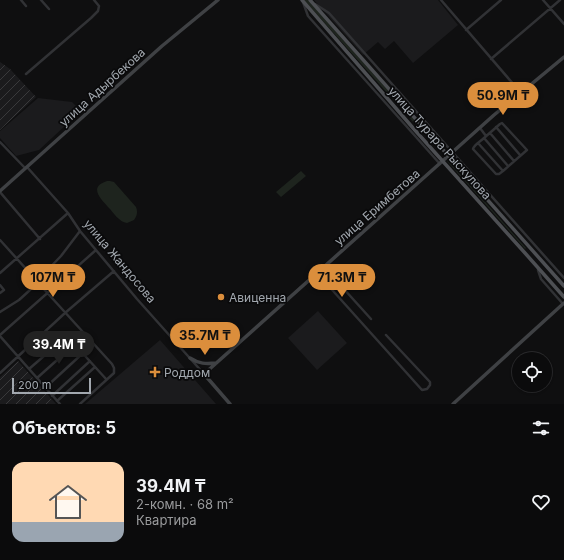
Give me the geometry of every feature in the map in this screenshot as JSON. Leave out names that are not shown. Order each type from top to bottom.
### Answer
[{"type":"main road","name":"улица Турара Рыскулова","points":[[302,0],[428,145],[441,163],[564,297]]},
{"type":"main road","points":[[311,1],[564,285]]},
{"type":"main road","points":[[413,128],[419,122]]},
{"type":"main road","points":[[525,253],[531,248]]},
{"type":"street","points":[[21,0],[26,6]]},
{"type":"street","points":[[41,0],[49,9]]},
{"type":"street","points":[[26,74],[98,11],[99,6],[94,0]]},
{"type":"street","name":"улица Адырбекова","points":[[0,192],[162,46],[218,0]]},
{"type":"street","points":[[302,0],[308,16],[441,163]]},
{"type":"street","points":[[442,0],[521,93]]},
{"type":"street","points":[[466,30],[501,0]]},
{"type":"street","points":[[543,0],[564,24]]},
{"type":"street","points":[[491,59],[560,0]]},
{"type":"street","points":[[311,1],[329,13],[564,278]]},
{"type":"street","name":"улица Еримбетова","points":[[204,374],[452,152],[564,57]]},
{"type":"street","points":[[502,123],[527,149],[497,175],[473,150],[478,143],[496,128],[502,123]]},
{"type":"street","points":[[480,128],[485,137],[508,166]]},
{"type":"street","points":[[496,128],[520,155]]},
{"type":"street","points":[[490,133],[514,161]]},
{"type":"street","points":[[418,139],[428,145]]},
{"type":"street","name":"улица Жандосова","points":[[0,142],[68,214],[96,250],[230,404]]},
{"type":"street","points":[[478,143],[503,171]]},
{"type":"street","points":[[0,192],[40,239]]},
{"type":"street","points":[[0,273],[68,214]]},
{"type":"street","points":[[0,312],[19,300],[34,286],[61,256],[80,231]]},
{"type":"street","points":[[0,240],[37,281]]},
{"type":"street","points":[[95,367],[58,403],[0,336],[96,250]]},
{"type":"street","points":[[324,267],[371,319]]},
{"type":"street","points":[[453,404],[564,304],[541,279],[537,267]]},
{"type":"street","points":[[0,372],[114,271]]},
{"type":"street","points":[[317,273],[422,390],[427,389],[430,382],[386,335]]},
{"type":"street","points":[[0,284],[4,290],[0,293]]},
{"type":"street","points":[[42,287],[114,366],[114,373],[80,404]]},
{"type":"street","points":[[29,369],[67,336],[106,379]]},
{"type":"street","points":[[37,378],[74,344]]},
{"type":"street","points":[[45,388],[83,353]]},
{"type":"street","points":[[190,358],[202,364],[217,363]]},
{"type":"street","points":[[52,396],[90,361]]},
{"type":"shaded area","points":[[304,0],[308,0],[416,122],[414,123]]},
{"type":"shaded area","points":[[314,0],[438,0],[458,25],[413,63],[394,41],[385,49],[378,42],[363,55]]},
{"type":"shaded area","points":[[0,62],[10,69],[36,97],[0,130]]},
{"type":"shaded area","points":[[38,98],[72,102],[81,111],[39,150],[16,156],[0,138],[0,131]]},
{"type":"shaded area","points":[[448,160],[526,248],[525,249],[447,161]]},
{"type":"shaded area","points":[[301,171],[306,176],[281,197],[276,192]]},
{"type":"shaded area","points":[[107,181],[114,182],[136,207],[137,214],[134,220],[127,223],[122,221],[102,200],[97,190],[98,186]]},
{"type":"shaded area","points":[[318,311],[347,343],[317,370],[288,338]]},
{"type":"shaded area","name":"Роддом","points":[[160,340],[216,404],[85,404]]},
{"type":"shaded area","points":[[18,361],[56,404],[0,404],[0,377]]},
{"type":"place","name":"Авиценна","points":[[221,297]]},
{"type":"place","name":"Роддом","points":[[155,372]]}]
